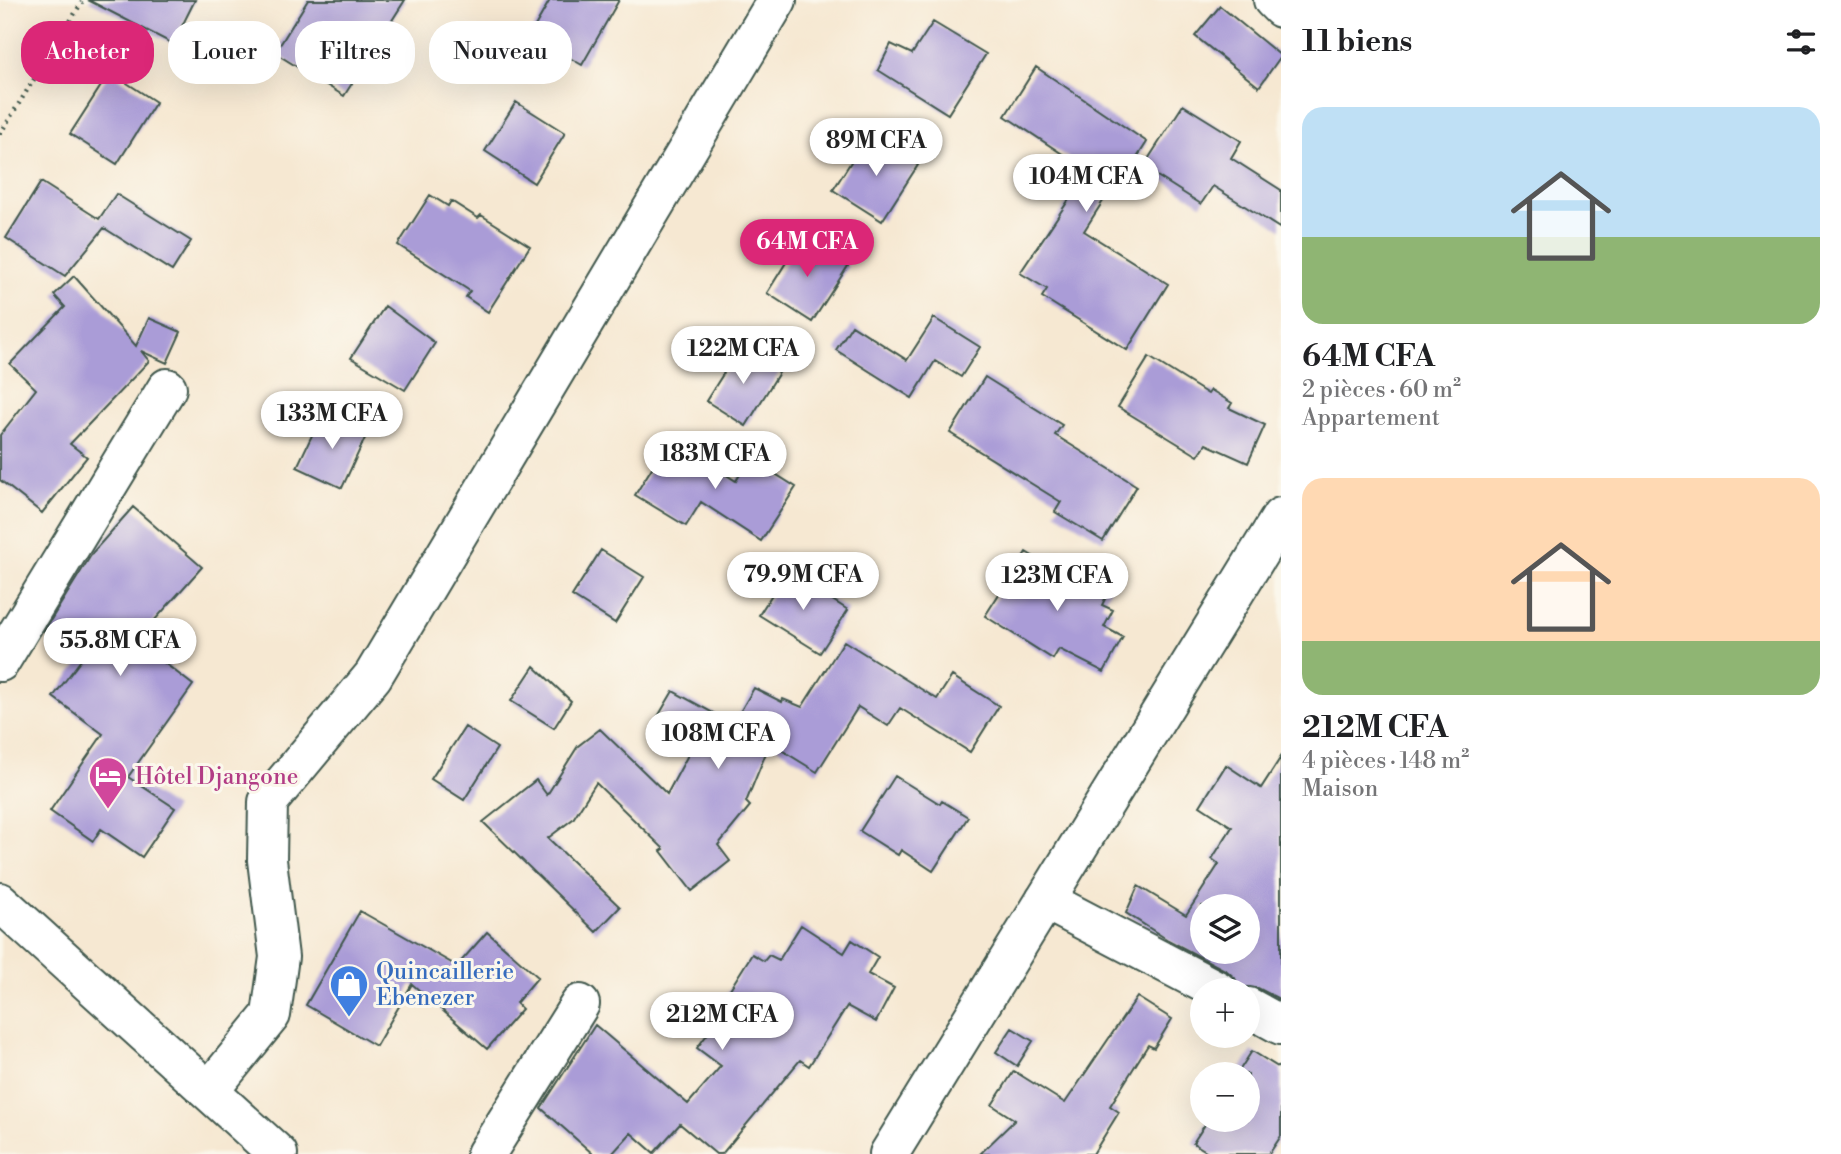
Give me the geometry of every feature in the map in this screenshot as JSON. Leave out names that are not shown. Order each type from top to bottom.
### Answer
[{"type":"street","points":[[209,1091],[271,1015],[279,957],[267,860],[268,803],[373,676],[777,0]]},
{"type":"street","points":[[1273,0],[1281,8]]},
{"type":"street","points":[[0,662],[167,388]]},
{"type":"street","points":[[889,1154],[1281,517]]},
{"type":"street","points":[[1045,900],[1194,978]]},
{"type":"street","points":[[0,902],[278,1154]]},
{"type":"street","points":[[486,1154],[580,1004]]},
{"type":"street","points":[[1260,1014],[1281,1025]]},
{"type":"path","points":[[0,134],[82,2]]},
{"type":"building","points":[[88,0],[195,0],[184,21],[168,21],[168,41],[154,34],[154,21],[129,21]]},
{"type":"building","points":[[308,0],[405,0],[392,21],[295,21],[295,65],[281,57],[281,43]]},
{"type":"building","points":[[550,0],[619,0],[582,65],[572,59],[572,21],[538,21]]},
{"type":"building","points":[[1220,6],[1281,56],[1259,87],[1195,36]]},
{"type":"building","points":[[933,22],[986,54],[948,114],[878,70],[891,44],[912,54]]},
{"type":"building","points":[[1036,67],[1147,142],[1117,189],[1112,187],[1084,231],[1168,284],[1127,350],[1042,297],[1047,289],[1020,273],[1088,171],[1005,116]]},
{"type":"building","points":[[102,84],[128,84],[156,102],[117,164],[70,134]]},
{"type":"building","points":[[325,84],[352,84],[344,96]]},
{"type":"building","points":[[516,102],[565,133],[534,183],[485,151]]},
{"type":"building","points":[[1183,105],[1241,141],[1231,158],[1281,190],[1281,229],[1213,186],[1201,204],[1143,167]]},
{"type":"building","points":[[869,134],[918,165],[882,221],[833,190]]},
{"type":"building","points":[[41,182],[99,219],[116,194],[191,241],[172,271],[104,228],[65,276],[6,238]]},
{"type":"building","points":[[430,195],[448,206],[451,201],[478,218],[481,215],[530,246],[488,312],[466,297],[470,291],[398,245]]},
{"type":"building","points":[[802,237],[848,266],[812,322],[767,293]]},
{"type":"building","points":[[74,276],[136,346],[149,318],[181,332],[167,363],[141,351],[149,361],[70,444],[87,457],[42,513],[0,480],[0,435],[36,389],[10,364],[65,307],[54,295]]},
{"type":"building","points":[[385,306],[435,343],[405,390],[351,358]]},
{"type":"building","points":[[934,318],[980,347],[961,377],[935,361],[912,398],[836,350],[852,325],[907,360]]},
{"type":"building","points":[[741,346],[780,371],[746,426],[706,401]]},
{"type":"building","points":[[1149,357],[1208,394],[1211,390],[1232,403],[1229,408],[1265,425],[1248,463],[1206,444],[1198,456],[1118,407]]},
{"type":"building","points":[[985,377],[1062,425],[1055,435],[1137,486],[1103,541],[1055,512],[1061,502],[950,433]]},
{"type":"building","points":[[322,414],[366,436],[342,488],[297,467]]},
{"type":"building","points":[[670,439],[736,481],[750,458],[796,487],[761,541],[701,502],[686,526],[635,495]]},
{"type":"building","points":[[133,507],[202,567],[136,641],[193,685],[128,777],[175,808],[142,857],[101,829],[93,841],[50,811],[103,734],[53,697],[84,656],[44,631],[93,552]]},
{"type":"building","points":[[601,550],[644,577],[615,623],[572,596]]},
{"type":"building","points":[[1026,552],[1078,584],[1083,575],[1110,589],[1102,605],[1113,610],[1104,627],[1123,637],[1104,672],[1059,649],[1053,659],[985,616]]},
{"type":"building","points":[[787,571],[848,610],[820,653],[759,615]]},
{"type":"building","points":[[844,641],[937,699],[952,676],[999,706],[970,752],[900,708],[888,726],[858,707],[817,772],[770,743],[746,802],[750,806],[718,845],[730,861],[692,891],[661,851],[664,849],[596,783],[573,819],[548,838],[620,907],[596,932],[483,822],[536,780],[547,795],[578,746],[600,729],[667,794],[695,742],[656,720],[673,691],[733,724],[754,688],[782,702],[783,699],[802,707]]},
{"type":"building","points":[[534,666],[571,701],[554,728],[511,701]]},
{"type":"building","points":[[465,727],[497,748],[464,800],[431,779]]},
{"type":"building","points":[[1281,757],[1281,1000],[1260,989],[1260,978],[1235,978],[1214,964],[1260,964],[1260,894],[1200,894],[1219,864],[1212,859],[1232,827],[1200,806],[1226,765],[1261,788]]},
{"type":"building","points":[[895,776],[940,804],[942,801],[968,817],[933,871],[901,850],[898,855],[860,831]]},
{"type":"building","points":[[1138,886],[1186,915],[1190,909],[1190,952],[1126,913]]},
{"type":"building","points":[[360,911],[457,966],[487,932],[538,977],[516,1003],[522,1009],[487,1049],[412,984],[376,1046],[306,1005]]},
{"type":"building","points":[[801,925],[844,953],[852,940],[878,957],[868,974],[894,988],[876,1022],[847,1006],[809,1066],[800,1060],[722,1154],[716,1154],[680,1124],[654,1153],[631,1133],[612,1154],[593,1154],[541,1108],[595,1025],[688,1104],[721,1066],[697,1048],[724,1012],[718,1008],[752,954],[764,961],[769,955],[779,960]]},
{"type":"building","points":[[1137,997],[1172,1019],[1154,1048],[1148,1045],[1110,1106],[1119,1112],[1093,1154],[980,1154],[1015,1120],[992,1105],[1014,1071],[1065,1103]]},
{"type":"building","points":[[1012,1028],[1033,1041],[1017,1066],[996,1052]]},
{"type":"building","points":[[1252,1051],[1281,1069],[1281,1136],[1269,1154],[1211,1154],[1193,1143],[1200,1132],[1260,1132],[1260,1062],[1245,1062]]},
{"type":"place","name":"Hôtel Djangone","points":[[108,810]]},
{"type":"place","name":"Quincaillerie Ebenezer","points":[[349,1018]]}]
